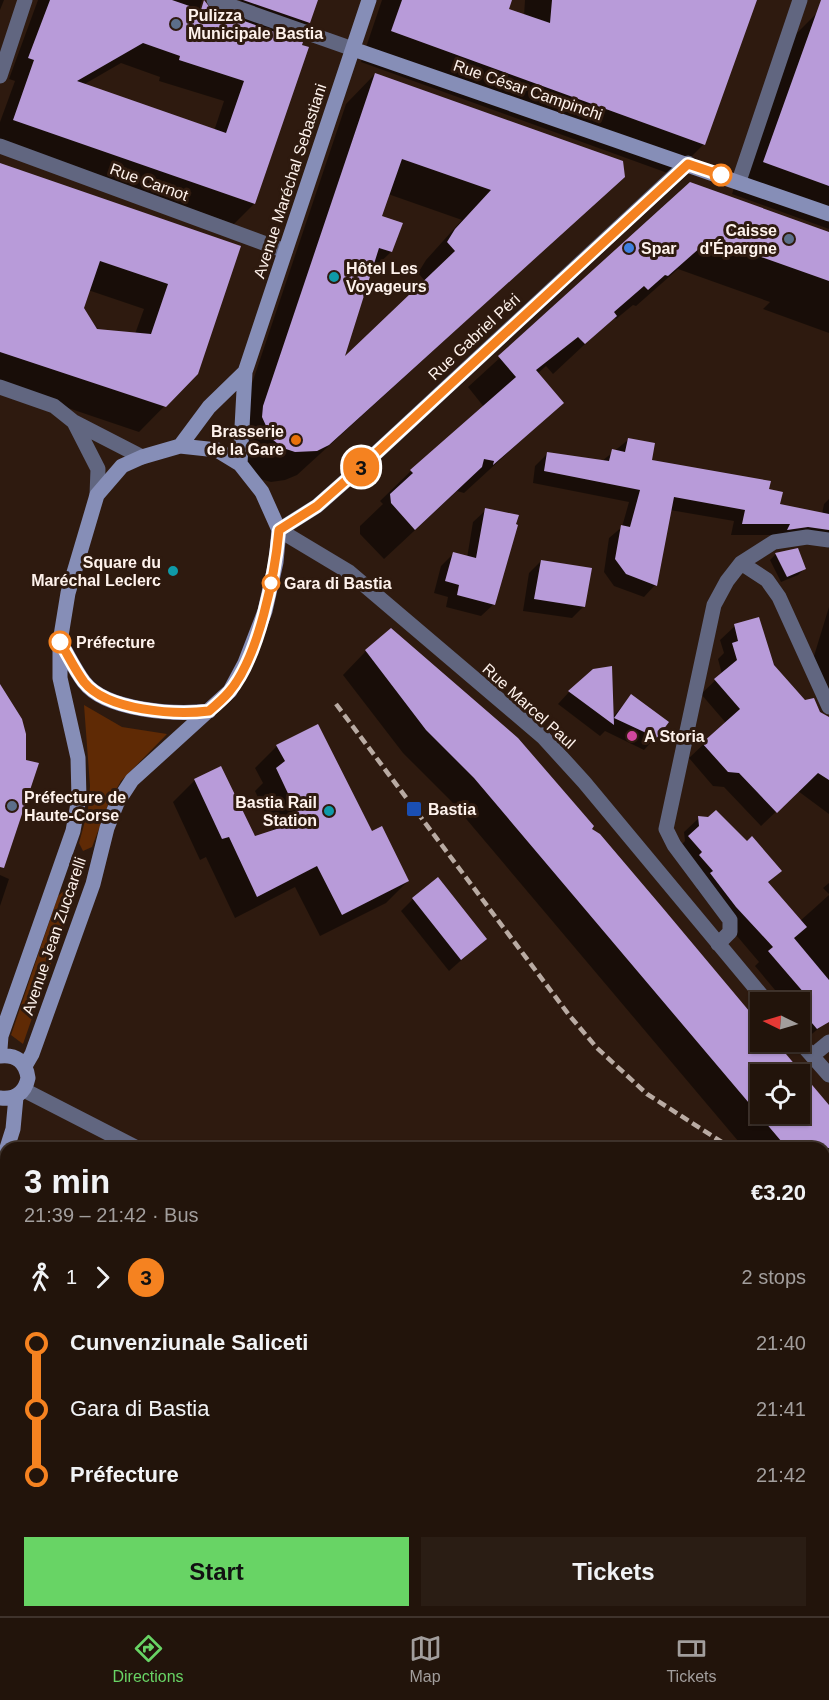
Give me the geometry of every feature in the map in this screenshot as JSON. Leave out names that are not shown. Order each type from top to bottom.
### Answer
[{"type":"main road","name":"Avenue Maréchal Sebastiani","points":[[240,464],[245,372],[369,0]]},
{"type":"main road","name":"Rue César Campinchi","points":[[352,49],[829,214]]},
{"type":"main road","name":"Avenue Maréchal Sebastiani","points":[[180,446],[209,407],[245,372]]},
{"type":"main road","points":[[97,495],[122,466],[142,457],[180,446],[217,450],[240,464],[262,492],[279,530]]},
{"type":"main road","name":"Avenue Jean Zuccarelli","points":[[0,1049],[1,1036],[74,831],[79,798],[78,758],[60,678],[60,642],[68,593],[97,495]]},
{"type":"main road","name":"Avenue Jean Zuccarelli","points":[[25,1066],[32,1054],[93,884],[107,828],[117,803],[132,780],[230,691],[245,663],[265,611],[276,562],[279,530]]},
{"type":"main road","points":[[60,642],[86,684],[100,694],[145,710],[166,714],[209,711]]},
{"type":"main road","points":[[0,1056],[14,1057],[25,1066],[28,1078],[13,1095],[13,1129],[8,1142]]},
{"type":"street","points":[[0,76],[25,0]]},
{"type":"street","name":"Rue César Campinchi","points":[[214,0],[352,49]]},
{"type":"street","points":[[739,181],[800,0]]},
{"type":"street","name":"Rue Carnot","points":[[0,146],[285,251]]},
{"type":"street","name":"Rue Gabriel Péri","points":[[279,530],[317,506],[360,468],[688,164]]},
{"type":"street","points":[[0,387],[54,406],[74,422],[142,457]]},
{"type":"street","points":[[74,422],[98,469],[97,495]]},
{"type":"street","name":"Rue Marcel Paul","points":[[279,530],[349,572],[543,737],[584,782],[758,992]]},
{"type":"street","points":[[718,944],[730,932],[730,920],[674,845],[666,829],[714,605],[741,563],[774,542],[807,537],[829,540]]},
{"type":"street","points":[[741,563],[768,580],[779,597],[829,706]]},
{"type":"street","points":[[812,1056],[829,1042]]},
{"type":"street","points":[[809,1052],[829,1075]]},
{"type":"street","points":[[13,1095],[123,1142]]},
{"type":"shaded area","points":[[84,705],[122,727],[167,734],[121,781],[109,802],[92,847],[83,851],[79,843],[88,810],[90,786]]},
{"type":"shaded area","points":[[65,890],[73,895],[72,903],[23,1044],[11,1035],[58,896]]},
{"type":"building","points":[[50,0],[172,0],[201,10],[204,0],[211,9],[303,42],[302,45],[309,47],[255,204],[13,120],[34,60],[28,58]],"holes":[[[143,43],[180,56],[179,60],[244,81],[226,133],[77,81]]]},
{"type":"building","points":[[243,0],[318,0],[310,23]]},
{"type":"building","points":[[402,0],[512,0],[509,9],[550,23],[552,0],[757,0],[705,145],[391,31]]},
{"type":"building","points":[[821,0],[829,0],[829,186],[763,162]]},
{"type":"building","points":[[375,73],[623,161],[625,177],[329,445],[317,451],[295,452],[283,448],[272,439],[262,417],[263,406]],"holes":[[[402,159],[491,190],[455,229],[447,242],[455,251],[345,356],[379,248],[392,252],[403,223],[382,216]]]},
{"type":"building","points":[[0,163],[241,246],[198,374],[166,407],[0,352]],"holes":[[[100,261],[168,284],[151,334],[97,329],[84,308]]]},
{"type":"building","points":[[690,182],[829,232],[829,281],[710,239],[668,276],[665,275],[648,290],[644,286],[614,312],[617,316],[585,344],[578,337],[536,370],[564,403],[493,465],[494,461],[484,459],[482,467],[415,530],[391,503],[390,494],[413,473],[410,470],[516,377],[498,356]]},
{"type":"building","points":[[628,438],[655,443],[652,460],[771,481],[769,489],[783,492],[780,504],[829,514],[829,530],[808,527],[787,530],[790,524],[742,524],[745,510],[674,497],[657,586],[626,574],[615,559],[621,525],[630,527],[640,490],[544,471],[547,452],[609,461],[612,449],[625,452]]},
{"type":"building","points":[[485,508],[519,515],[495,605],[457,595],[459,585],[445,581],[453,552],[476,558]]},
{"type":"building","points":[[798,548],[806,569],[787,577],[775,553]]},
{"type":"building","points":[[541,560],[592,568],[585,607],[534,599]]},
{"type":"building","points":[[759,617],[774,665],[805,700],[814,698],[820,712],[829,717],[829,780],[818,773],[777,813],[739,773],[728,772],[702,743],[740,709],[714,679],[737,660],[732,643],[738,641],[734,624]]},
{"type":"building","points":[[391,628],[518,738],[594,826],[592,829],[600,834],[750,1012],[750,1052],[784,1052],[794,1064],[750,1064],[750,1104],[474,778],[426,730],[365,650]]},
{"type":"building","points":[[612,666],[614,725],[568,691],[593,669]]},
{"type":"building","name":"Préfecture de Haute-Corse","points":[[0,684],[22,719],[26,734],[26,760],[39,763],[4,868],[0,867]]},
{"type":"building","points":[[631,694],[669,722],[657,738],[614,718]]},
{"type":"building","name":"Bastia Rail Station","points":[[318,724],[372,831],[382,826],[409,881],[342,915],[317,866],[257,897],[229,837],[222,839],[194,779],[221,766],[255,836],[301,821],[276,768],[285,761],[276,745]]},
{"type":"building","points":[[716,810],[747,841],[752,836],[782,871],[768,882],[807,927],[794,938],[829,980],[829,1022],[817,1029],[810,1021],[810,992],[803,992],[768,951],[773,947],[736,907],[710,873],[713,871],[699,855],[702,852],[688,836],[699,826],[698,816],[708,817]]},
{"type":"building","points":[[438,877],[487,939],[461,960],[412,898]]},
{"type":"building","points":[[810,1082],[829,1105],[829,1142],[782,1142],[767,1124],[810,1124]]},
{"type":"railway","points":[[336,704],[569,1015],[597,1048],[647,1094],[722,1142]]},
{"type":"bus line","name":"3","points":[[60,642],[86,684],[100,694],[145,710],[166,714],[209,711],[230,691],[245,663],[265,611],[276,562],[279,530],[317,506],[360,468],[688,164],[721,175]]},
{"type":"place","name":"Pulizza Municipale Bastia","points":[[176,24]]},
{"type":"place","name":"Caisse d'Épargne","points":[[789,239]]},
{"type":"place","name":"Spar","points":[[629,248]]},
{"type":"place","name":"Hôtel Les Voyageurs","points":[[334,277]]},
{"type":"place","name":"Brasserie de la Gare","points":[[296,440]]},
{"type":"place","name":"Square du Maréchal Leclerc","points":[[173,571]]},
{"type":"place","name":"Gara di Bastia","points":[[271,583]]},
{"type":"place","name":"Préfecture","points":[[60,642]]},
{"type":"place","name":"A Storia","points":[[632,736]]},
{"type":"place","name":"Préfecture de Haute-Corse","points":[[12,806]]},
{"type":"place","name":"Bastia","points":[[414,809]]},
{"type":"place","name":"Bastia Rail Station","points":[[329,811]]}]
